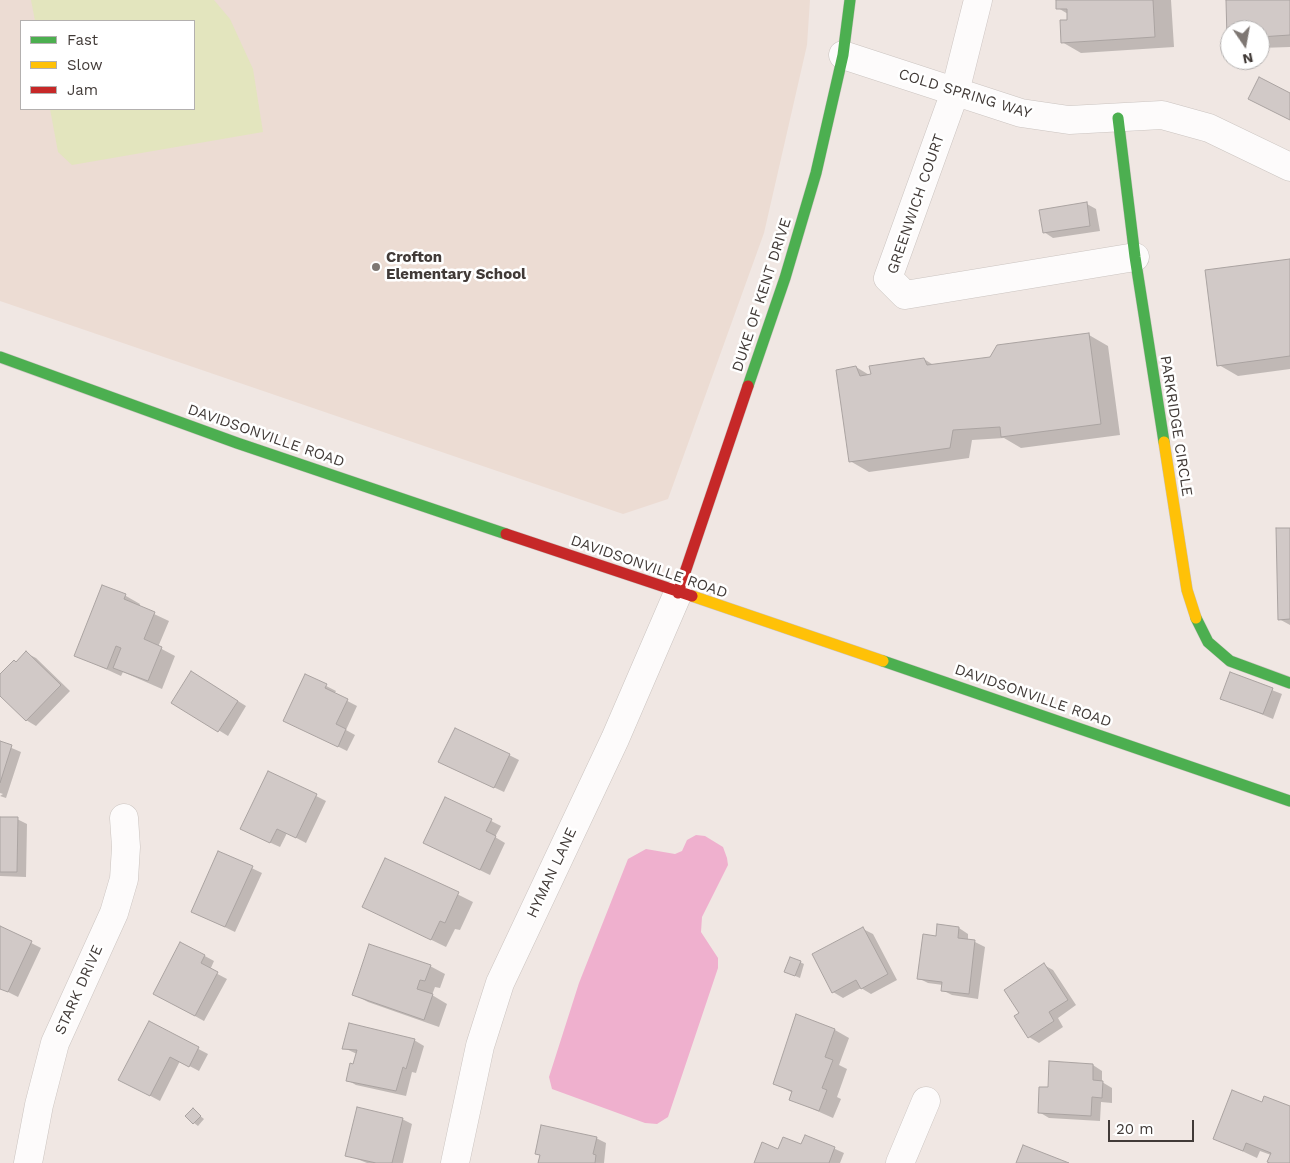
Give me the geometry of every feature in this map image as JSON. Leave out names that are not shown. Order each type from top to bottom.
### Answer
[{"type":"main road","name":"DUKE OF KENT DRIVE","points":[[678,593],[785,278],[816,173],[843,55],[850,0]]},
{"type":"main road","name":"PARKRIDGE CIRCLE","points":[[1118,118],[1135,257],[1187,590],[1196,618],[1208,642],[1230,661],[1290,683]]},
{"type":"main road","name":"DAVIDSONVILLE ROAD","points":[[0,357],[237,443],[1100,734],[1290,801]]},
{"type":"street","name":"GREENWICH COURT","points":[[978,0],[955,92],[888,278],[906,295],[1135,257]]},
{"type":"street","name":"COLD SPRING WAY","points":[[843,55],[1021,113],[1070,120],[1162,116],[1209,128],[1290,167]]},
{"type":"street","name":"HYMAN LANE","points":[[455,1163],[480,1046],[500,984],[615,739],[678,593]]},
{"type":"street","name":"STARK DRIVE","points":[[28,1163],[39,1105],[55,1043],[114,913],[122,887],[126,847],[124,818]]},
{"type":"street","points":[[900,1163],[926,1101]]},
{"type":"shaded area","name":"Crofton Elementary School","points":[[0,0],[810,0],[807,45],[764,233],[668,499],[623,514],[0,301]]},
{"type":"shaded area","points":[[696,835],[705,836],[723,847],[727,858],[728,865],[702,917],[701,932],[718,958],[718,968],[668,1117],[657,1124],[645,1123],[552,1089],[549,1077],[579,983],[628,859],[646,849],[675,854],[682,851],[687,840]]},
{"type":"green space","points":[[31,0],[214,0],[230,19],[253,69],[263,132],[72,165],[58,152],[50,110],[195,110],[195,20],[35,20]]},
{"type":"building","points":[[1056,0],[1153,0],[1155,37],[1061,43],[1060,20],[1067,20],[1067,9],[1056,9]]},
{"type":"building","points":[[1226,0],[1290,0],[1290,35],[1270,36],[1270,20],[1227,20]]},
{"type":"building","points":[[1259,77],[1290,93],[1290,120],[1248,99]]},
{"type":"building","points":[[1087,202],[1090,226],[1043,233],[1039,210]]},
{"type":"building","points":[[1290,259],[1290,356],[1217,366],[1205,270]]},
{"type":"building","points":[[1089,333],[1101,424],[1001,437],[1000,427],[953,430],[950,448],[849,462],[836,370],[856,366],[860,376],[871,374],[869,366],[924,358],[927,365],[990,357],[997,345]]},
{"type":"building","points":[[1276,528],[1290,528],[1290,619],[1278,620]]},
{"type":"building","points":[[102,585],[126,594],[124,599],[155,612],[144,639],[162,647],[148,681],[113,668],[121,648],[116,646],[107,669],[74,656]]},
{"type":"building","points":[[26,651],[61,685],[26,721],[0,696],[0,674],[14,660],[16,662]]},
{"type":"building","points":[[191,671],[238,701],[218,732],[171,703]]},
{"type":"building","points":[[1230,672],[1273,688],[1263,714],[1220,699]]},
{"type":"building","points":[[305,674],[327,684],[325,688],[348,699],[336,724],[346,729],[338,747],[283,721]]},
{"type":"building","points":[[455,728],[510,754],[494,788],[438,762]]},
{"type":"building","points":[[0,741],[12,745],[0,783]]},
{"type":"building","points":[[268,771],[317,794],[296,838],[277,829],[270,843],[240,829]]},
{"type":"building","points":[[445,797],[492,819],[486,831],[496,836],[480,870],[423,843]]},
{"type":"building","points":[[0,817],[18,817],[17,872],[0,872]]},
{"type":"building","points":[[218,851],[253,866],[225,927],[191,912]]},
{"type":"building","points":[[385,858],[459,892],[445,923],[440,921],[431,940],[362,907]]},
{"type":"building","points":[[937,924],[959,927],[958,938],[975,940],[969,994],[941,991],[942,982],[917,979],[923,934],[936,936]]},
{"type":"building","points":[[0,926],[32,941],[8,992],[0,989]]},
{"type":"building","points":[[863,927],[888,974],[861,989],[856,980],[832,993],[812,954]]},
{"type":"building","points":[[180,942],[205,955],[201,963],[218,972],[195,1016],[153,994]]},
{"type":"building","points":[[369,944],[431,965],[425,981],[420,980],[417,989],[433,994],[424,1020],[352,995]]},
{"type":"building","points":[[790,957],[801,961],[795,976],[784,972]]},
{"type":"building","points":[[1044,963],[1068,1000],[1049,1012],[1054,1021],[1028,1038],[1014,1016],[1019,1013],[1004,990]]},
{"type":"building","points":[[796,1014],[835,1029],[825,1057],[833,1060],[822,1088],[827,1090],[819,1111],[789,1100],[792,1091],[773,1084]]},
{"type":"building","points":[[149,1021],[199,1047],[189,1067],[170,1057],[150,1096],[118,1080]]},
{"type":"building","points":[[349,1023],[415,1039],[406,1069],[403,1067],[396,1091],[346,1081],[350,1063],[353,1064],[357,1050],[342,1049]]},
{"type":"building","points":[[1049,1061],[1093,1064],[1093,1080],[1103,1081],[1102,1098],[1092,1097],[1091,1116],[1038,1113],[1039,1087],[1048,1087]]},
{"type":"building","points":[[1232,1090],[1262,1102],[1264,1096],[1290,1106],[1290,1163],[1267,1162],[1271,1153],[1246,1143],[1243,1151],[1213,1139]]},
{"type":"building","points":[[357,1107],[403,1118],[392,1163],[376,1163],[345,1156]]},
{"type":"building","points":[[193,1108],[201,1116],[193,1124],[185,1116]]},
{"type":"building","points":[[541,1125],[597,1137],[593,1154],[596,1155],[595,1163],[538,1163],[540,1155],[535,1154]]},
{"type":"building","points":[[805,1135],[835,1147],[829,1163],[754,1163],[762,1142],[778,1149],[783,1137],[801,1144]]},
{"type":"building","points":[[1023,1145],[1069,1163],[1016,1163]]},
{"type":"traffic: fast","points":[[748,386],[785,278],[816,173],[843,55],[850,0]]},
{"type":"traffic: fast","points":[[1118,118],[1135,257],[1164,442]]},
{"type":"traffic: fast","points":[[0,357],[237,443],[506,534]]},
{"type":"traffic: fast","points":[[1196,618],[1208,642],[1230,661],[1290,683]]},
{"type":"traffic: fast","points":[[883,661],[1290,801]]},
{"type":"traffic: slow","points":[[1164,442],[1187,590],[1196,618]]},
{"type":"traffic: slow","points":[[692,596],[883,661]]},
{"type":"traffic: jam","points":[[678,593],[748,386]]},
{"type":"traffic: jam","points":[[506,534],[692,596]]},
{"type":"place","name":"Crofton Elementary School","points":[[376,267]]}]
